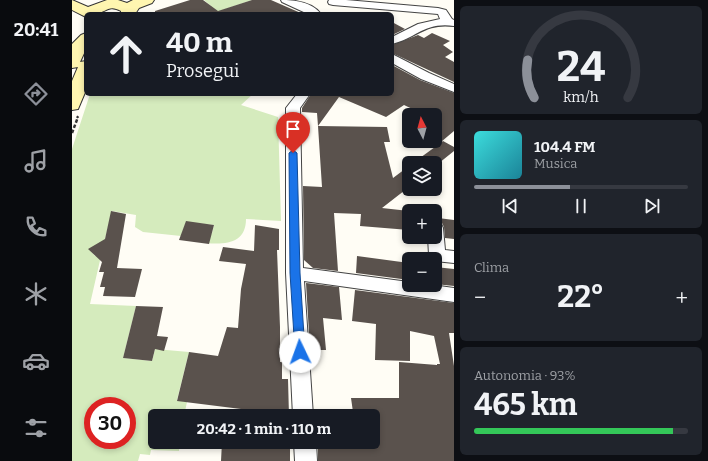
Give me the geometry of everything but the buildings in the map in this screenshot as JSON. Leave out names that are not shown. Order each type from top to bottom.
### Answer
[{"type":"main road","points":[[72,4],[88,9],[95,7],[133,5],[147,0]]},
{"type":"main road","points":[[72,63],[80,44],[84,40]]},
{"type":"main road","points":[[72,105],[84,72]]},
{"type":"street","points":[[286,0],[312,12]]},
{"type":"street","points":[[303,0],[314,12]]},
{"type":"street","points":[[334,2],[438,11],[442,12],[451,22]]},
{"type":"street","points":[[394,40],[436,21],[451,22]]},
{"type":"street","points":[[394,59],[425,76],[454,88]]},
{"type":"street","points":[[302,96],[293,108],[295,273],[304,409]]},
{"type":"street","points":[[436,244],[437,254],[454,257]]},
{"type":"street","points":[[295,273],[454,294]]},
{"type":"street","points":[[305,449],[306,461]]},
{"type":"green space","points":[[204,0],[252,0],[217,12],[192,12],[211,6]]},
{"type":"green space","points":[[89,96],[251,96],[241,105],[278,117],[281,221],[246,219],[243,233],[239,238],[227,243],[213,244],[206,243],[212,233],[214,225],[186,222],[181,236],[143,232],[135,227],[136,215],[112,211],[104,243],[89,249],[95,256],[101,256],[90,304],[136,306],[123,358],[152,361],[155,349],[189,352],[177,400],[187,402],[186,409],[148,409],[148,449],[179,449],[179,451],[151,450],[150,455],[140,454],[138,461],[72,461],[72,149]]},
{"type":"route","points":[[293,153],[295,273],[300,352]]}]
